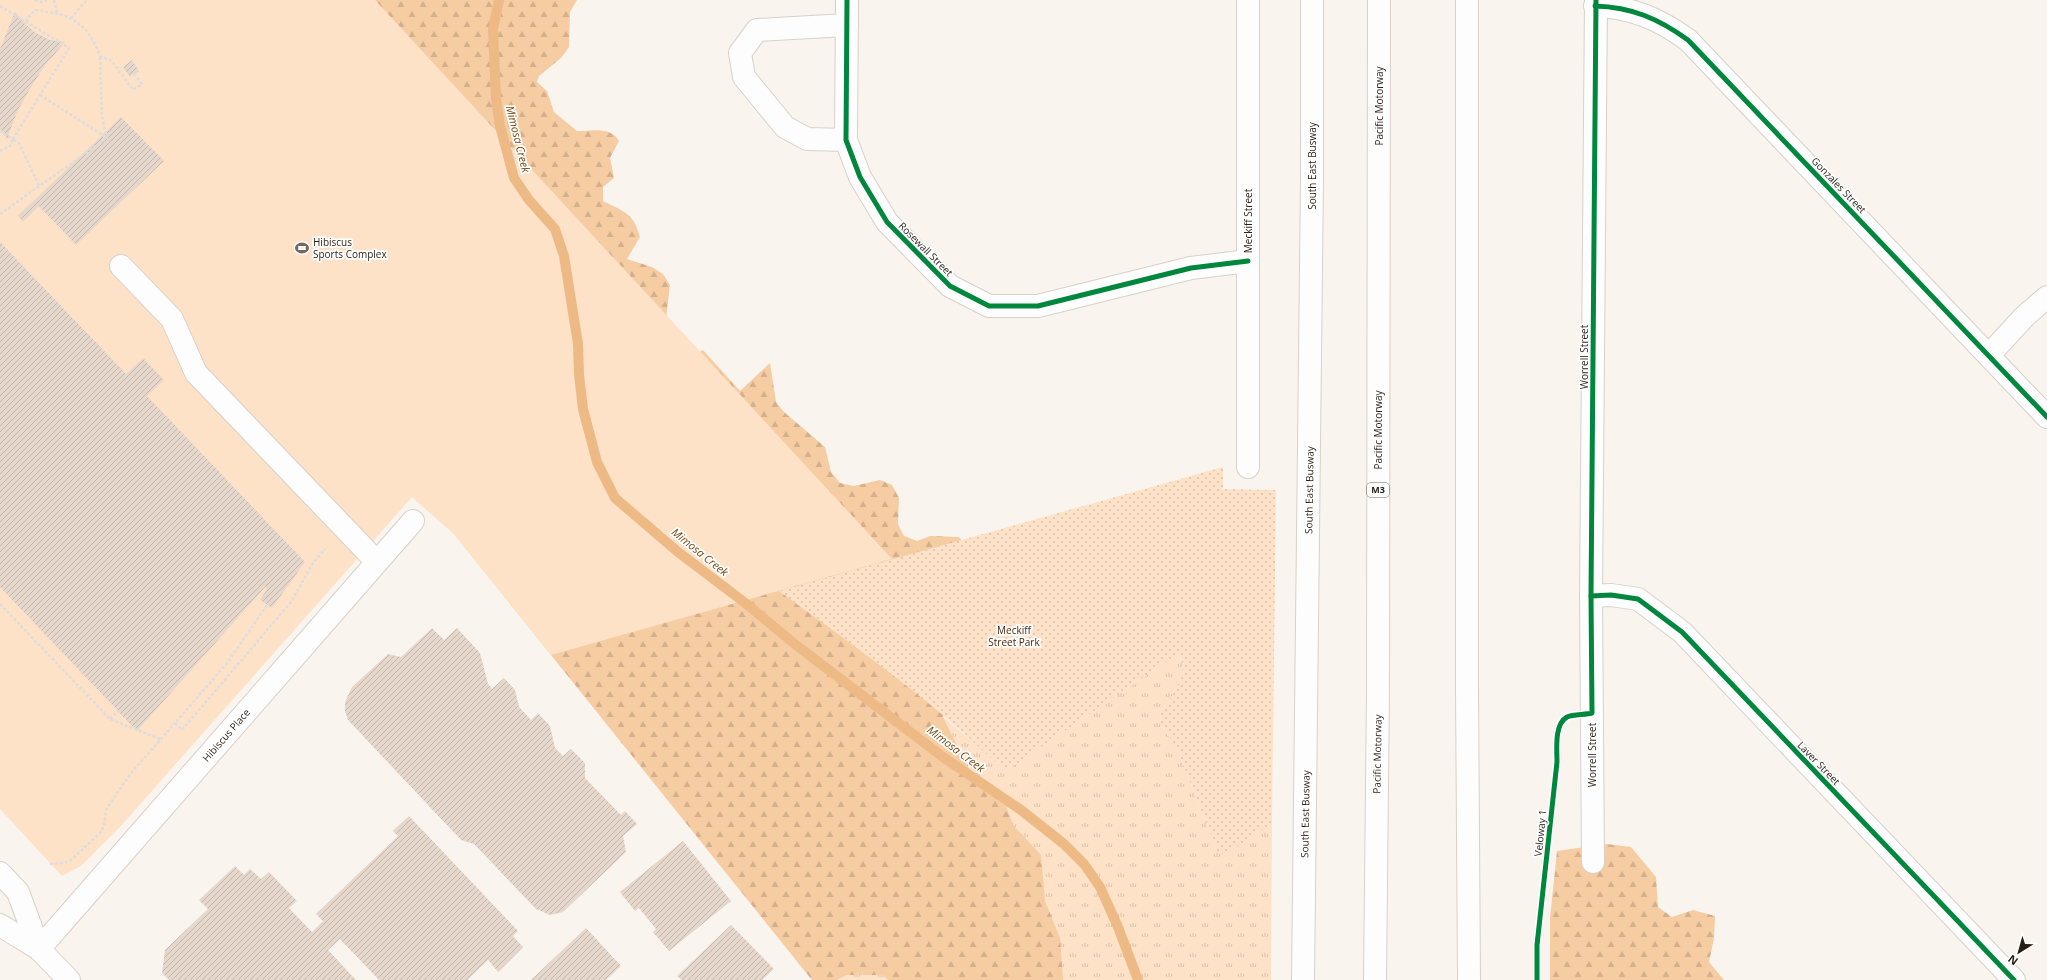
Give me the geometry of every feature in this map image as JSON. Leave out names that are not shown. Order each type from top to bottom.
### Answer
[{"type":"main road","name":"Rosewall Street","points":[[847,0],[846,140],[860,177],[887,222],[950,286],[989,306],[1038,306],[1191,268],[1248,261]]},
{"type":"main road","name":"Meckiff Street","points":[[1248,0],[1248,466]]},
{"type":"main road","name":"South East Busway","points":[[1303,980],[1312,210],[1312,0]]},
{"type":"main road","name":"Pacific Motorway","points":[[1375,980],[1378,690],[1379,0]]},
{"type":"main road","points":[[1467,0],[1467,696],[1469,980]]},
{"type":"main road","name":"Gonzales Street","points":[[1596,3],[1647,15],[1669,26],[1688,40],[2047,417]]},
{"type":"main road","name":"Worrell Street","points":[[1593,862],[1591,596],[1596,3]]},
{"type":"main road","points":[[846,25],[757,30],[740,52],[744,77],[785,127],[807,139],[846,140]]},
{"type":"main road","points":[[121,266],[172,319],[196,373],[377,562]]},
{"type":"main road","points":[[1989,355],[2024,316],[2047,297]]},
{"type":"main road","name":"Hibiscus Place","points":[[39,948],[412,521]]},
{"type":"main road","name":"Laver Street","points":[[1591,596],[1611,595],[1638,599],[1682,632],[2014,980]]},
{"type":"main road","points":[[0,873],[18,892],[39,948]]},
{"type":"main road","points":[[0,925],[39,948],[69,980]]},
{"type":"path","points":[[35,0],[41,2],[47,0]]},
{"type":"path","points":[[54,0],[57,13]]},
{"type":"path","points":[[71,18],[87,0]]},
{"type":"path","points":[[0,6],[69,48],[10,146],[0,151]]},
{"type":"path","points":[[26,22],[30,15],[36,10],[57,13],[71,18],[90,36],[100,56],[102,117],[107,138]]},
{"type":"path","points":[[100,56],[112,62],[133,90],[142,84],[134,74]]},
{"type":"path","points":[[40,95],[107,138]]},
{"type":"path","points":[[0,131],[19,143],[39,186]]},
{"type":"path","points":[[0,214],[107,138]]},
{"type":"path","points":[[174,723],[182,730],[291,602],[313,563],[345,529]]},
{"type":"path","points":[[0,604],[110,719],[160,739]]},
{"type":"path","points":[[50,864],[64,863],[71,860],[100,833],[104,826],[106,810],[109,804],[131,773],[228,662],[266,605]]},
{"type":"path","points":[[110,719],[118,711]]},
{"type":"green space","name":"Hibiscus Sports Complex","points":[[0,0],[375,0],[892,559],[551,655],[453,533],[412,497],[120,827],[81,866],[62,876],[0,809]]},
{"type":"green space","points":[[350,0],[577,0],[570,12],[569,47],[561,58],[539,76],[537,82],[547,91],[554,112],[577,131],[606,131],[615,136],[619,141],[610,158],[614,178],[603,187],[603,201],[627,214],[638,229],[640,237],[627,259],[652,267],[663,274],[670,285],[666,318],[686,360],[703,350],[740,391],[770,363],[776,402],[784,412],[825,447],[831,472],[840,483],[854,486],[880,480],[892,485],[899,498],[898,524],[904,536],[917,541],[930,536],[959,537],[967,547],[943,717],[976,784],[1006,806],[1013,825],[1041,855],[1045,901],[1060,938],[1063,980],[889,980],[882,975],[846,975],[837,980],[812,980],[511,605],[517,561]]},
{"type":"green space","points":[[375,0],[943,717],[987,753],[1005,772],[1179,653],[1182,662],[1181,678],[1179,685],[1160,712],[1161,725],[1176,746],[1217,851],[1231,851],[1272,823],[1271,980],[812,980],[453,533],[412,497]]},
{"type":"green space","name":"Meckiff Street Park","points":[[1223,467],[1223,489],[1276,490],[1272,823],[1231,851],[1217,851],[1176,746],[1161,725],[1160,712],[1179,685],[1181,678],[1182,662],[1179,653],[1005,772],[952,723],[924,700],[779,591]]},
{"type":"green space","points":[[1607,844],[1631,847],[1656,877],[1658,907],[1672,917],[1693,910],[1715,916],[1714,938],[1709,962],[1724,980],[1550,980],[1550,918],[1557,851]]},
{"type":"building","points":[[15,12],[25,24],[36,33],[50,40],[65,42],[46,64],[31,87],[17,112],[7,139],[0,129],[0,49]]},
{"type":"building","points":[[132,60],[139,71],[130,77],[123,67]]},
{"type":"building","points":[[121,117],[164,161],[76,245],[39,206],[23,222],[18,216]]},
{"type":"building","points":[[0,242],[126,374],[143,358],[164,380],[147,396],[305,562],[272,608],[260,600],[267,589],[265,587],[137,731],[0,587]]},
{"type":"building","points":[[432,628],[444,640],[457,628],[480,653],[488,684],[492,689],[504,678],[515,690],[519,707],[531,720],[538,713],[550,726],[555,748],[563,756],[571,749],[585,763],[585,778],[621,815],[625,811],[637,824],[623,836],[626,852],[563,912],[550,915],[536,909],[474,844],[461,840],[348,720],[345,711],[345,702],[352,687],[388,654],[401,657]]},
{"type":"building","points":[[409,816],[518,931],[513,936],[523,947],[498,972],[488,960],[467,980],[379,980],[340,939],[328,950],[356,980],[169,980],[162,973],[165,950],[208,909],[199,900],[235,866],[244,875],[250,869],[261,879],[269,872],[297,901],[289,908],[312,932],[323,921],[316,914],[398,836],[393,831]]},
{"type":"building","points":[[683,841],[731,901],[669,951],[653,932],[656,929],[639,908],[635,911],[620,892]]},
{"type":"building","points":[[731,925],[774,969],[762,980],[682,980],[677,976]]},
{"type":"building","points":[[586,928],[621,966],[606,980],[531,980]]},
{"type":"waterway","name":"Mimosa Creek","points":[[499,0],[493,29],[496,99],[500,126],[514,178],[529,200],[555,229],[564,256],[578,344],[579,375],[583,409],[597,462],[615,498],[678,552],[744,602],[796,645],[943,757],[1021,810],[1064,844],[1084,864],[1100,887],[1118,927],[1138,980]]},
{"type":"cycle path","points":[[847,0],[846,140],[860,177],[887,222],[950,286],[989,306],[1038,306],[1191,268],[1248,261]]},
{"type":"cycle path","name":"Veloway 1","points":[[1537,980],[1537,945],[1557,762],[1558,731],[1563,720],[1567,717],[1592,713],[1591,596],[1596,0]]},
{"type":"cycle path","points":[[1595,6],[1621,9],[1656,20],[1688,40],[2047,417]]},
{"type":"cycle path","points":[[1591,596],[1611,595],[1638,599],[1682,632],[2014,980]]},
{"type":"place","name":"Hibiscus Sports Complex","points":[[302,248]]}]
